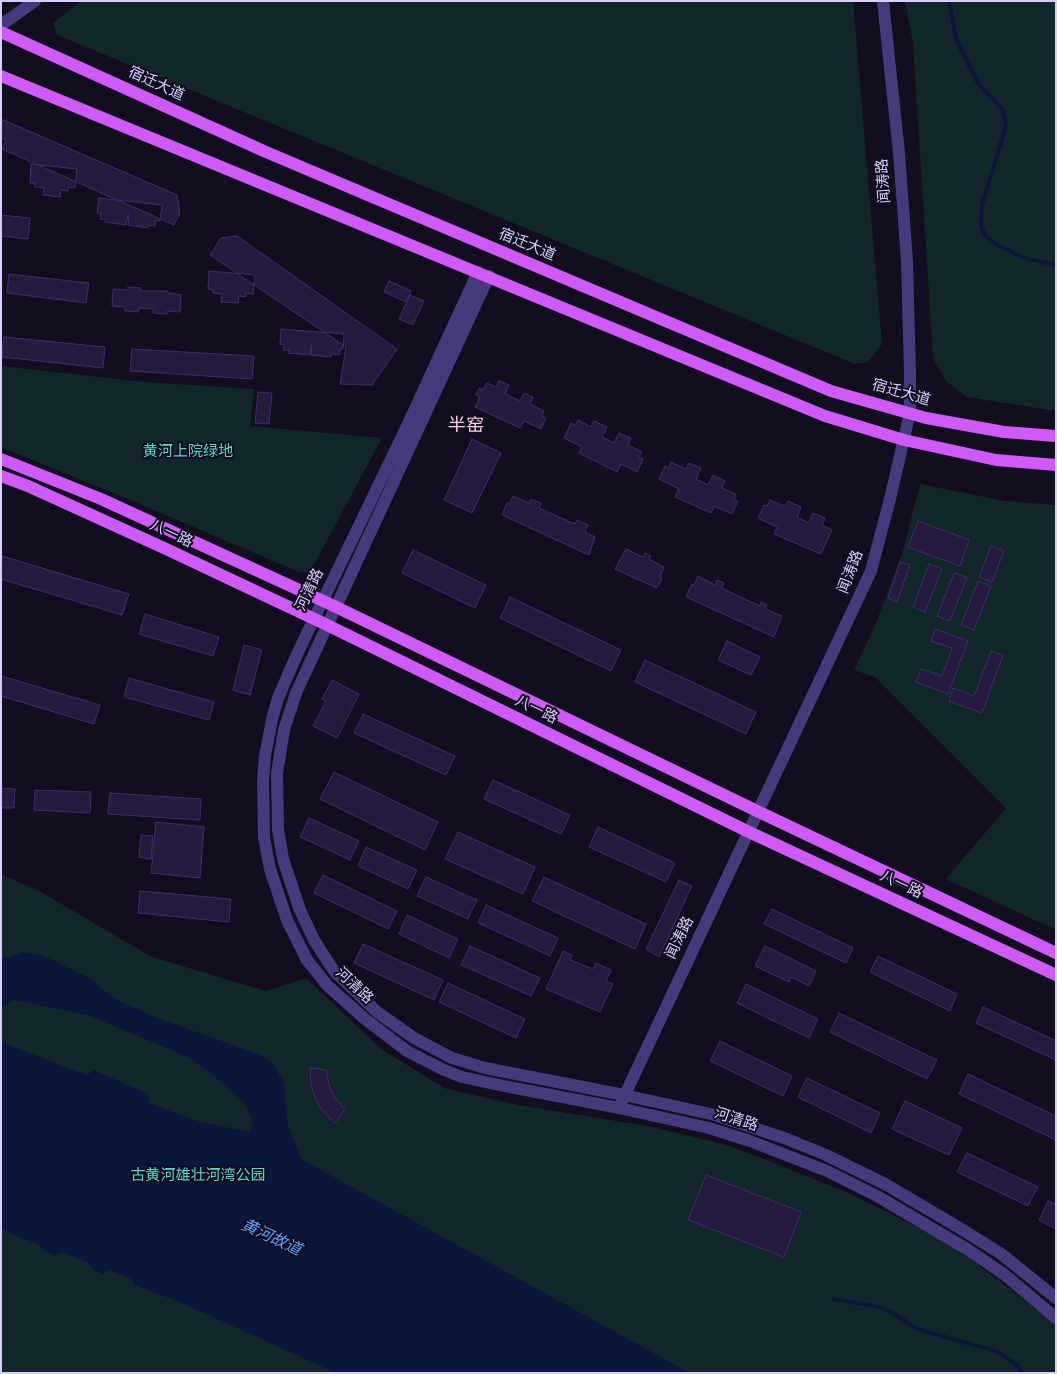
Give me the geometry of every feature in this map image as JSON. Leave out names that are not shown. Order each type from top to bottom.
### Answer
[{"type":"main road","name":"宿迁大道","points":[[1,32],[266,152],[831,391],[926,418],[1004,432],[1056,436]]},
{"type":"main road","points":[[1,76],[825,416],[904,440],[996,460],[1056,465]]},
{"type":"main road","name":"八一路","points":[[1,459],[101,498],[336,607],[757,811],[1056,953]]},
{"type":"main road","name":"八一路","points":[[1,476],[28,486],[314,619],[748,832],[1056,975]]},
{"type":"street","points":[[1,25],[35,1]]},
{"type":"street","name":"闻涛路","points":[[619,1108],[871,571],[904,440],[910,412],[907,261],[884,1]]},
{"type":"street","name":"河清路","points":[[484,274],[314,619],[287,676],[272,719],[265,756],[262,804],[264,837],[270,869],[287,920],[307,960],[327,985],[366,1019],[407,1051],[444,1070],[462,1077],[619,1108],[708,1128],[750,1140],[827,1171],[877,1196],[967,1249],[1005,1275],[1056,1318]]},
{"type":"street","name":"河清路","points":[[484,274],[291,707],[284,730],[277,773],[278,829],[283,859],[300,910],[314,940],[334,971],[377,1012],[414,1038],[452,1058],[493,1070],[716,1115],[787,1139],[826,1155],[886,1184],[958,1226],[1000,1253],[1056,1298]]},
{"type":"green space","points":[[81,1],[853,1],[882,344],[868,362],[855,364],[57,35],[53,23]]},
{"type":"green space","points":[[905,1],[1056,1],[1056,410],[967,397],[946,381],[933,359],[913,43]]},
{"type":"green space","name":"黄河上院绿地","points":[[1,366],[145,382],[254,389],[250,426],[382,438],[310,572],[299,572],[1,447]]},
{"type":"green space","points":[[920,484],[1005,501],[1056,505],[1056,930],[946,879],[1006,808],[875,677],[854,670],[876,623],[902,554]]},
{"type":"green space","name":"古黄河雄壮河湾公园","points":[[1,874],[41,892],[152,957],[266,991],[306,978],[380,1048],[444,1088],[518,1105],[648,1126],[731,1146],[844,1191],[946,1241],[1049,1318],[1056,1325],[1056,1373],[1,1373]]},
{"type":"water","name":"黄河故道","points":[[23,952],[44,956],[91,979],[112,997],[132,1007],[258,1054],[272,1062],[284,1083],[287,1122],[301,1159],[690,1373],[336,1373],[180,1302],[134,1285],[131,1279],[109,1270],[104,1274],[93,1270],[89,1263],[62,1252],[55,1255],[41,1250],[41,1245],[10,1234],[9,1231],[1,1228],[1,1042],[87,1075],[94,1070],[148,1094],[149,1103],[197,1121],[249,1132],[253,1123],[245,1103],[190,1058],[88,1015],[14,1000],[1,1008],[1,959]]},
{"type":"building","points":[[1,119],[177,195],[180,213],[174,225],[2,149],[6,140],[1,138]]},
{"type":"building","points":[[31,164],[77,169],[75,188],[68,187],[68,191],[61,190],[60,197],[43,195],[44,188],[35,187],[35,184],[30,183]]},
{"type":"building","points":[[99,198],[162,205],[160,221],[156,220],[155,226],[148,225],[148,228],[128,225],[129,215],[126,225],[105,222],[105,220],[100,219],[101,214],[97,213]]},
{"type":"building","points":[[1,215],[30,218],[28,239],[1,236]]},
{"type":"building","points":[[237,236],[397,349],[372,385],[340,384],[346,347],[210,255],[221,238]]},
{"type":"building","points":[[209,271],[255,275],[253,294],[246,293],[246,297],[239,296],[238,303],[221,302],[222,294],[213,293],[213,290],[208,289]]},
{"type":"building","points":[[9,274],[89,283],[86,303],[7,293]]},
{"type":"building","points":[[389,281],[411,291],[406,302],[384,292]]},
{"type":"building","points":[[128,287],[141,288],[140,291],[168,291],[168,293],[181,295],[180,312],[167,311],[167,314],[153,313],[154,309],[139,308],[138,312],[125,311],[125,307],[112,306],[113,289],[128,290]]},
{"type":"building","points":[[410,295],[424,301],[413,325],[399,319]]},
{"type":"building","points":[[281,329],[344,334],[343,349],[340,349],[339,355],[332,354],[331,357],[311,355],[312,345],[310,355],[288,353],[289,350],[283,350],[284,345],[280,344]]},
{"type":"building","points":[[4,337],[105,347],[103,368],[2,357]]},
{"type":"building","points":[[132,349],[254,356],[252,379],[130,371]]},
{"type":"building","points":[[499,381],[509,385],[505,394],[520,401],[524,393],[533,397],[530,404],[544,411],[542,416],[546,418],[541,429],[524,421],[520,428],[475,407],[480,397],[476,395],[479,388],[483,390],[487,383],[496,387]]},
{"type":"building","points":[[258,392],[272,393],[269,424],[255,423]]},
{"type":"building","points":[[578,420],[591,427],[594,421],[607,427],[602,437],[614,443],[619,433],[631,438],[628,445],[642,452],[639,457],[643,459],[637,472],[621,464],[617,472],[579,453],[582,447],[564,438],[571,423],[575,425]]},
{"type":"building","points":[[472,439],[501,453],[472,513],[444,500]]},
{"type":"building","points":[[671,462],[686,469],[689,463],[701,468],[696,479],[708,485],[713,475],[725,481],[722,488],[736,494],[734,499],[738,501],[732,514],[714,506],[711,513],[675,497],[679,489],[659,479],[665,466],[669,468]]},
{"type":"building","points":[[513,496],[529,503],[531,499],[541,503],[539,508],[575,524],[577,520],[588,525],[585,532],[595,537],[589,555],[502,515],[507,503],[509,504]]},
{"type":"building","points":[[770,500],[785,506],[788,501],[801,507],[797,517],[809,523],[813,513],[825,518],[822,525],[832,530],[821,554],[774,534],[777,527],[758,518],[764,505],[767,506]]},
{"type":"building","points":[[918,521],[969,540],[960,566],[908,547]]},
{"type":"building","points":[[991,546],[1004,551],[992,582],[979,577]]},
{"type":"building","points":[[626,549],[643,557],[645,553],[651,556],[649,559],[664,567],[660,577],[662,578],[657,588],[615,569]]},
{"type":"building","points":[[413,550],[486,585],[475,608],[402,573]]},
{"type":"building","points":[[2,556],[129,594],[122,615],[1,579]]},
{"type":"building","points":[[900,562],[910,565],[897,602],[888,598]]},
{"type":"building","points":[[929,564],[942,569],[925,612],[913,607]]},
{"type":"building","points":[[954,573],[967,577],[950,621],[937,616]]},
{"type":"building","points":[[698,576],[715,585],[717,580],[724,583],[721,588],[760,606],[761,602],[767,605],[765,609],[782,616],[774,637],[686,597]]},
{"type":"building","points":[[978,581],[991,586],[974,630],[961,625]]},
{"type":"building","points":[[510,597],[621,650],[611,671],[500,618]]},
{"type":"building","points":[[145,614],[219,637],[213,656],[139,634]]},
{"type":"building","points":[[935,629],[968,641],[948,694],[916,682],[921,669],[942,676],[952,648],[931,641]]},
{"type":"building","points":[[727,641],[760,657],[751,675],[718,660]]},
{"type":"building","points":[[244,645],[262,650],[250,695],[233,690]]},
{"type":"building","points":[[991,651],[1003,655],[982,713],[949,701],[953,688],[974,696]]},
{"type":"building","points":[[645,660],[756,712],[746,734],[635,682]]},
{"type":"building","points":[[1,676],[100,705],[94,724],[1,696]]},
{"type":"building","points":[[129,678],[214,702],[209,720],[124,697]]},
{"type":"building","points":[[332,680],[359,694],[337,738],[313,726],[326,701],[322,699]]},
{"type":"building","points":[[363,714],[455,756],[446,775],[354,733]]},
{"type":"building","points":[[334,772],[438,822],[425,850],[320,799]]},
{"type":"building","points":[[493,780],[570,815],[561,834],[484,799]]},
{"type":"building","points":[[1,788],[15,789],[14,808],[1,808]]},
{"type":"building","points":[[35,790],[91,792],[90,813],[34,810]]},
{"type":"building","points":[[110,793],[201,799],[200,820],[108,814]]},
{"type":"building","points":[[309,818],[359,841],[350,860],[300,837]]},
{"type":"building","points":[[156,822],[204,827],[200,878],[151,873]]},
{"type":"building","points":[[598,827],[675,863],[666,882],[589,847]]},
{"type":"building","points":[[458,832],[535,867],[523,894],[445,859]]},
{"type":"building","points":[[141,835],[153,836],[151,859],[139,857]]},
{"type":"building","points":[[366,847],[417,870],[408,889],[358,866]]},
{"type":"building","points":[[323,875],[397,911],[388,929],[314,893]]},
{"type":"building","points":[[426,877],[477,900],[468,919],[417,896]]},
{"type":"building","points":[[544,877],[646,924],[635,949],[532,901]]},
{"type":"building","points":[[679,880],[692,886],[659,957],[646,949]]},
{"type":"building","points":[[140,891],[231,899],[229,922],[138,913]]},
{"type":"building","points":[[486,905],[558,938],[550,956],[478,923]]},
{"type":"building","points":[[772,909],[853,948],[846,963],[764,924]]},
{"type":"building","points":[[407,915],[458,939],[449,958],[399,934]]},
{"type":"building","points":[[363,944],[443,980],[434,1000],[354,963]]},
{"type":"building","points":[[470,946],[540,978],[531,996],[461,965]]},
{"type":"building","points":[[765,946],[816,971],[809,986],[791,977],[789,982],[755,966]]},
{"type":"building","points":[[563,951],[572,955],[570,960],[593,969],[596,963],[611,970],[606,981],[613,984],[600,1012],[546,989]]},
{"type":"building","points":[[878,956],[957,994],[950,1011],[870,972]]},
{"type":"building","points":[[448,983],[525,1019],[516,1038],[439,1002]]},
{"type":"building","points":[[746,984],[818,1019],[809,1038],[737,1003]]},
{"type":"building","points":[[983,1007],[1056,1041],[1056,1060],[976,1023]]},
{"type":"building","points":[[839,1013],[937,1060],[927,1079],[830,1032]]},
{"type":"building","points":[[720,1041],[792,1076],[783,1096],[710,1061]]},
{"type":"building","points":[[310,1068],[326,1070],[330,1089],[345,1109],[335,1123],[321,1109],[315,1097],[311,1085]]},
{"type":"building","points":[[968,1074],[1056,1116],[1056,1140],[959,1094]]},
{"type":"building","points":[[807,1078],[880,1113],[871,1133],[798,1097]]},
{"type":"building","points":[[905,1101],[962,1128],[949,1155],[892,1129]]},
{"type":"building","points":[[967,1153],[1038,1187],[1028,1206],[957,1172]]},
{"type":"building","points":[[706,1175],[801,1212],[784,1257],[688,1220]]},
{"type":"building","points":[[1048,1201],[1056,1204],[1056,1229],[1039,1220]]},
{"type":"waterway","points":[[949,1],[956,39],[978,83],[1002,109],[1006,122],[982,205],[981,226],[985,235],[995,244],[1027,259],[1056,265]]},
{"type":"waterway","points":[[833,1299],[880,1307],[917,1329],[996,1351],[1017,1365],[1023,1373]]},
{"type":"district","name":"半窑","points":[[466,426]]}]
